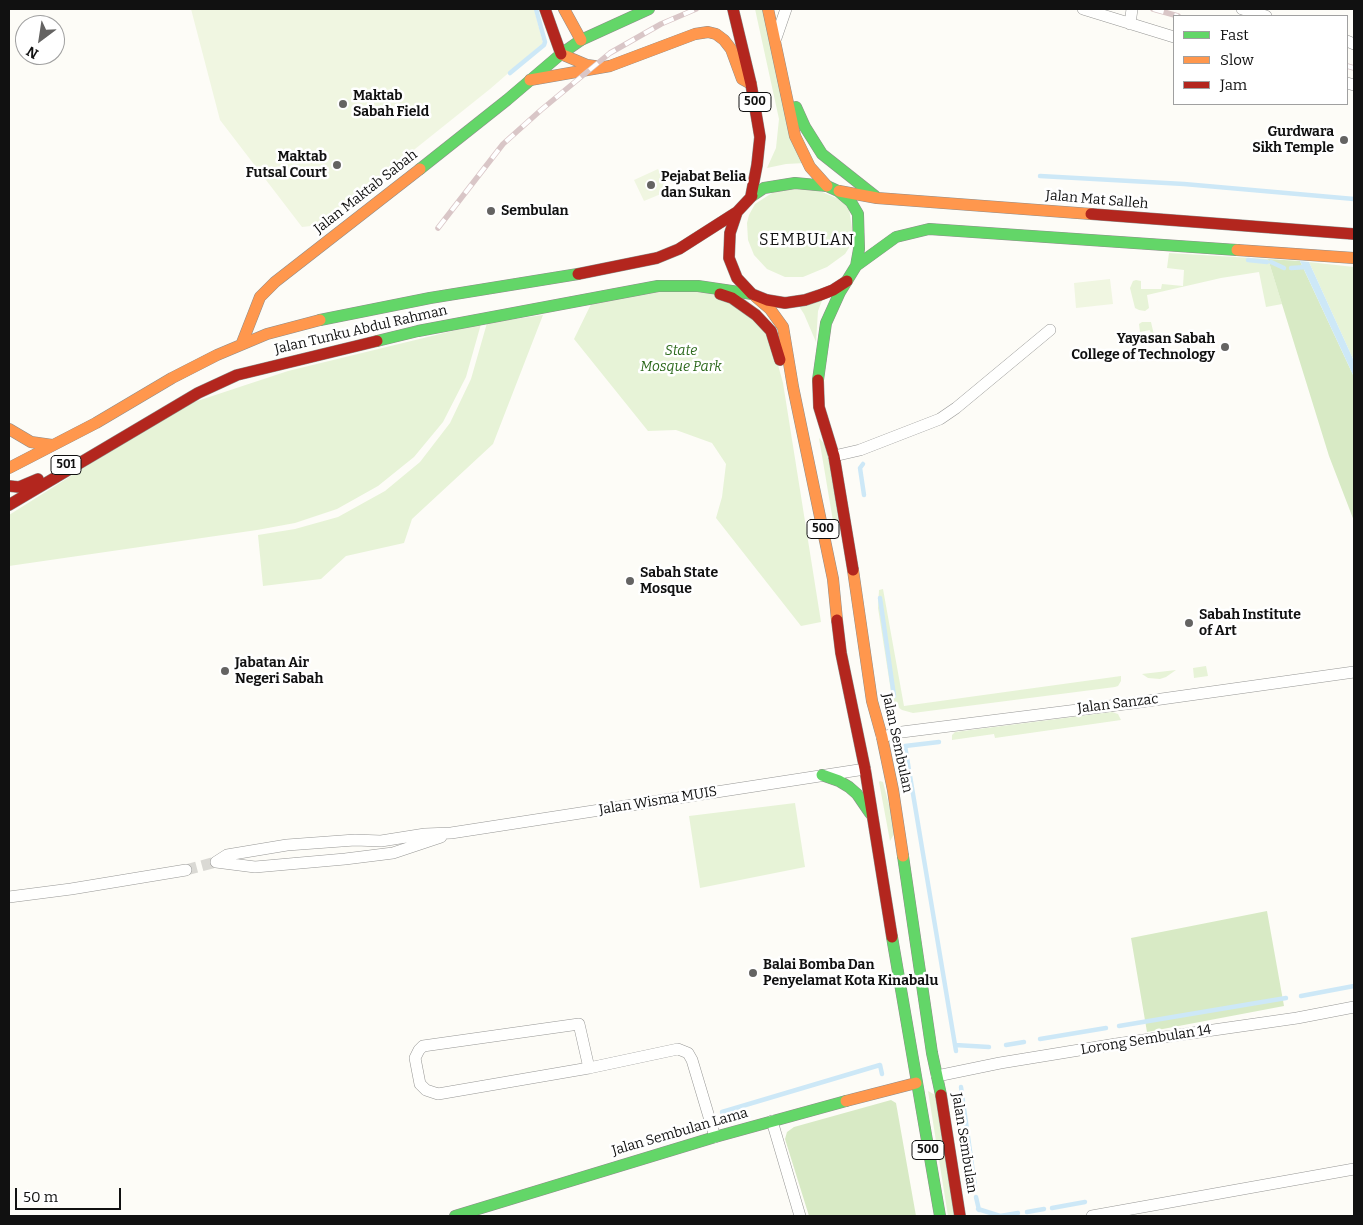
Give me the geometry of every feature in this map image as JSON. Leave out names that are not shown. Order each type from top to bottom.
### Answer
[{"type":"main road","points":[[545,9],[561,54],[587,65],[601,67]]},
{"type":"main road","points":[[564,9],[581,40]]},
{"type":"main road","name":"Jalan Maktab Sabah","points":[[242,343],[260,297],[336,233],[389,194],[561,54],[581,40],[649,9]]},
{"type":"main road","name":"500","points":[[734,9],[751,84],[760,137],[751,196]]},
{"type":"main road","name":"500","points":[[768,9],[795,136],[810,167],[827,186]]},
{"type":"main road","points":[[530,80],[587,72],[610,66],[695,34],[708,32],[716,34],[724,40],[731,49],[742,79],[751,84]]},
{"type":"main road","points":[[781,72],[805,127],[822,154],[877,198]]},
{"type":"main road","name":"500","points":[[847,281],[856,266],[859,249],[858,214],[851,202],[838,191],[827,186],[795,183],[764,188],[751,196],[737,212],[730,233],[729,258],[737,278],[770,309],[784,327],[794,387],[833,579],[841,653],[865,768],[916,1083],[940,1216]]},
{"type":"main road","name":"Jalan Mat Salleh","points":[[838,191],[877,198],[1354,234]]},
{"type":"main road","name":"Jalan Tunku Abdul Rahman","points":[[12,467],[96,423],[179,374],[242,343],[266,334],[327,318],[430,298],[578,274],[657,258],[679,249],[737,212]]},
{"type":"main road","points":[[856,266],[896,237],[929,229],[1354,258]]},
{"type":"main road","points":[[752,294],[767,300],[785,303],[805,300],[820,295],[833,290],[847,281]]},
{"type":"main road","name":"Jalan Sembulan","points":[[847,281],[826,323],[818,374],[820,407],[834,456],[865,640],[872,701],[882,736],[893,790],[932,1053],[942,1099],[960,1216]]},
{"type":"main road","name":"Jalan Tunku Abdul Rahman","points":[[9,505],[198,393],[237,375],[427,329],[658,286],[698,286],[752,294]]},
{"type":"main road","name":"500","points":[[698,286],[732,298],[756,315],[771,331],[783,367],[794,387]]},
{"type":"main road","points":[[798,406],[804,414],[818,448],[834,456]]},
{"type":"main road","points":[[9,429],[30,442],[52,445]]},
{"type":"main road","name":"501","points":[[10,487],[24,486],[119,439]]},
{"type":"main road","points":[[9,452],[12,467]]},
{"type":"main road","name":"501","points":[[10,487],[17,479],[12,467]]},
{"type":"main road","points":[[872,701],[869,715],[874,749],[865,768],[893,790]]},
{"type":"main road","points":[[822,775],[849,787],[861,799],[873,817]]},
{"type":"main road","points":[[880,865],[890,854],[899,834]]},
{"type":"main road","points":[[932,1053],[916,1083],[942,1099]]},
{"type":"main road","name":"Jalan Sembulan Lama","points":[[455,1216],[715,1137],[916,1083]]},
{"type":"street","points":[[774,44],[786,9]]},
{"type":"street","points":[[1083,9],[1173,38]]},
{"type":"street","points":[[1130,24],[1132,9]]},
{"type":"street","points":[[1242,9],[1263,15]]},
{"type":"street","points":[[834,456],[860,450],[940,419],[956,408],[1050,330]]},
{"type":"street","name":"Jalan Sanzac","points":[[882,736],[1354,672]]},
{"type":"street","name":"Jalan Wisma MUIS","points":[[450,833],[865,768]]},
{"type":"street","points":[[450,833],[393,853],[345,860],[255,867],[216,862],[228,855],[288,845],[355,840],[381,841],[424,834],[450,833]]},
{"type":"street","points":[[9,897],[186,870]]},
{"type":"street","name":"Lorong Sembulan 14","points":[[937,1076],[1000,1063],[1297,1018],[1354,1007]]},
{"type":"street","points":[[589,1068],[579,1024],[423,1046],[415,1058],[420,1084],[426,1090],[438,1094],[589,1068],[678,1050],[688,1053],[692,1060],[715,1137]]},
{"type":"street","points":[[772,1121],[800,1216]]},
{"type":"street","points":[[1092,1216],[1354,1169]]},
{"type":"green space","name":"Maktab Sabah Field","points":[[191,9],[534,9],[543,43],[490,89],[320,225],[302,227],[220,120]]},
{"type":"green space","points":[[755,9],[764,9],[805,163],[767,168],[776,148],[779,119]]},
{"type":"green space","name":"Pejabat Belia dan Sukan","points":[[658,169],[668,191],[644,201],[634,180]]},
{"type":"green space","points":[[801,183],[848,203],[854,240],[845,254],[827,267],[803,277],[785,277],[767,269],[754,255],[748,240],[747,223],[755,204],[786,184]]},
{"type":"green space","points":[[1169,253],[1268,259],[1282,304],[1266,307],[1259,272],[1221,278],[1147,295],[1149,308],[1145,311],[1135,308],[1130,288],[1133,281],[1141,281],[1141,289],[1161,289],[1162,284],[1183,286],[1184,270],[1167,268]]},
{"type":"green space","points":[[1268,259],[1300,261],[1354,377],[1354,521],[1329,456]]},
{"type":"green space","points":[[1309,262],[1354,267],[1354,361]]},
{"type":"green space","points":[[1110,279],[1113,304],[1076,308],[1074,283]]},
{"type":"green space","name":"State Mosque Park","points":[[677,285],[741,302],[767,325],[783,383],[821,622],[801,626],[716,518],[722,497],[726,464],[712,443],[676,430],[648,431],[574,339],[595,296]]},
{"type":"green space","points":[[825,293],[818,311],[816,342],[804,314],[793,297]]},
{"type":"green space","points":[[543,315],[493,444],[412,519],[404,543],[346,556],[321,579],[263,586],[258,535],[295,529],[338,517],[385,491],[420,462],[450,423],[471,379],[487,323]]},
{"type":"green space","points":[[1151,322],[1154,335],[1151,335],[1150,330],[1140,332],[1139,324]]},
{"type":"green space","points":[[481,324],[466,377],[443,422],[414,457],[378,486],[337,509],[295,523],[257,530],[9,566],[9,515],[182,406],[288,371]]},
{"type":"green space","points":[[819,438],[832,452],[838,521],[833,521]]},
{"type":"green space","points":[[883,589],[904,706],[1121,676],[1121,681],[1115,687],[913,713],[902,710],[895,705],[892,698],[878,608],[879,590]]},
{"type":"green space","points":[[1206,666],[1208,676],[1194,678],[1193,668]]},
{"type":"green space","points":[[1176,670],[1160,679],[1148,678],[1142,674]]},
{"type":"green space","points":[[1112,712],[1118,714],[1121,720],[995,738],[994,734],[952,740],[952,735],[955,732]]},
{"type":"green space","points":[[879,782],[883,782],[896,831],[890,841]]},
{"type":"green space","points":[[795,803],[805,867],[700,888],[689,816]]},
{"type":"green space","points":[[1267,911],[1284,1006],[1147,1032],[1131,938]]},
{"type":"green space","points":[[928,1091],[939,1097],[957,1216],[948,1216]]},
{"type":"green space","points":[[891,1100],[896,1103],[916,1216],[809,1216],[785,1139],[787,1132],[794,1127]]},
{"type":"water","points":[[1300,261],[1309,262],[1354,361],[1354,377]]},
{"type":"waterway","points":[[510,73],[544,45],[545,42],[536,9]]},
{"type":"waterway","points":[[1040,176],[1184,184],[1354,199]]},
{"type":"waterway","points":[[1248,260],[1267,262]]},
{"type":"waterway","points":[[1271,262],[1284,268]]},
{"type":"waterway","points":[[1291,268],[1307,267]]},
{"type":"waterway","points":[[863,464],[860,468],[864,495]]},
{"type":"waterway","points":[[880,598],[894,696]]},
{"type":"waterway","points":[[939,742],[905,746],[956,1051]]},
{"type":"waterway","points":[[1301,996],[1354,986]]},
{"type":"waterway","points":[[1119,1026],[1286,998]]},
{"type":"waterway","points":[[1040,1039],[1106,1028]]},
{"type":"waterway","points":[[1006,1045],[1024,1042]]},
{"type":"waterway","points":[[955,1045],[989,1047]]},
{"type":"waterway","points":[[722,1112],[880,1065],[882,1074]]},
{"type":"waterway","points":[[961,1087],[975,1187]]},
{"type":"waterway","points":[[976,1197],[979,1210]]},
{"type":"waterway","points":[[1052,1208],[1085,1202]]},
{"type":"waterway","points":[[978,1209],[1000,1216],[1018,1213]]},
{"type":"waterway","points":[[1027,1212],[1044,1209]]},
{"type":"tunnel","points":[[186,870],[216,862]]},
{"type":"railway","points":[[438,228],[503,144],[541,110],[610,53],[661,24],[696,9]]},
{"type":"railway","points":[[1153,9],[1174,15]]},
{"type":"railway","points":[[1348,66],[1354,68]]},
{"type":"traffic: fast","points":[[420,169],[507,100],[561,54],[581,40],[649,9]]},
{"type":"traffic: fast","points":[[796,107],[805,127],[822,154],[875,196]]},
{"type":"traffic: fast","points":[[752,196],[764,188],[795,183],[827,186],[838,191],[851,202],[858,214],[859,249],[856,266],[840,292],[826,323],[818,380]]},
{"type":"traffic: fast","points":[[856,266],[896,237],[929,229],[1237,250]]},
{"type":"traffic: fast","points":[[320,320],[430,298],[578,274]]},
{"type":"traffic: fast","points":[[377,341],[418,331],[658,286],[698,286],[752,294]]},
{"type":"traffic: fast","points":[[822,775],[849,787],[857,794],[870,813]]},
{"type":"traffic: fast","points":[[903,856],[932,1053],[941,1095]]},
{"type":"traffic: fast","points":[[892,937],[940,1216]]},
{"type":"traffic: fast","points":[[455,1216],[715,1137],[846,1101]]},
{"type":"traffic: slow","points":[[564,9],[581,40]]},
{"type":"traffic: slow","points":[[768,9],[795,136],[810,167],[827,186]]},
{"type":"traffic: slow","points":[[530,80],[610,66],[695,34],[708,32],[716,34],[724,40],[731,49],[742,79],[751,84]]},
{"type":"traffic: slow","points":[[561,54],[587,65],[601,67]]},
{"type":"traffic: slow","points":[[242,343],[260,297],[275,282],[420,169]]},
{"type":"traffic: slow","points":[[839,191],[877,198],[1091,214]]},
{"type":"traffic: slow","points":[[1237,250],[1354,258]]},
{"type":"traffic: slow","points":[[756,297],[770,309],[783,327],[793,387],[833,579],[837,620]]},
{"type":"traffic: slow","points":[[9,468],[96,423],[172,378],[217,355],[267,334],[320,320]]},
{"type":"traffic: slow","points":[[9,429],[31,442],[52,445]]},
{"type":"traffic: slow","points":[[853,570],[872,701],[893,790],[903,856]]},
{"type":"traffic: slow","points":[[846,1101],[916,1083]]},
{"type":"traffic: jam","points":[[545,9],[561,54]]},
{"type":"traffic: jam","points":[[733,9],[751,84],[760,137],[751,196]]},
{"type":"traffic: jam","points":[[752,196],[737,212],[730,233],[729,258],[737,278],[752,294],[767,300],[785,303],[805,300],[820,295],[833,290],[847,281]]},
{"type":"traffic: jam","points":[[578,274],[657,258],[679,249],[737,212]]},
{"type":"traffic: jam","points":[[1091,214],[1354,234]]},
{"type":"traffic: jam","points":[[720,294],[732,298],[756,315],[771,331],[780,360]]},
{"type":"traffic: jam","points":[[9,505],[198,393],[237,375],[377,341]]},
{"type":"traffic: jam","points":[[818,380],[819,407],[834,456],[853,570]]},
{"type":"traffic: jam","points":[[9,486],[19,487],[38,479]]},
{"type":"traffic: jam","points":[[837,620],[841,653],[865,769],[892,937]]},
{"type":"traffic: jam","points":[[941,1095],[960,1216]]},
{"type":"place","name":"Maktab Sabah Field","points":[[343,104]]},
{"type":"place","name":"Gurdwara Sikh Temple","points":[[1344,140]]},
{"type":"place","name":"Maktab Futsal Court","points":[[337,165]]},
{"type":"place","name":"Pejabat Belia dan Sukan","points":[[651,185]]},
{"type":"place","name":"Sembulan","points":[[491,211]]},
{"type":"place","name":"Yayasan Sabah College of Technology","points":[[1225,347]]},
{"type":"place","name":"Sabah State Mosque","points":[[630,581]]},
{"type":"place","name":"Sabah Institute of Art","points":[[1189,623]]},
{"type":"place","name":"Jabatan Air Negeri Sabah","points":[[225,671]]},
{"type":"place","name":"Balai Bomba Dan Penyelamat Kota Kinabalu","points":[[753,973]]},
{"type":"district","name":"SEMBULAN","points":[[807,241]]}]
